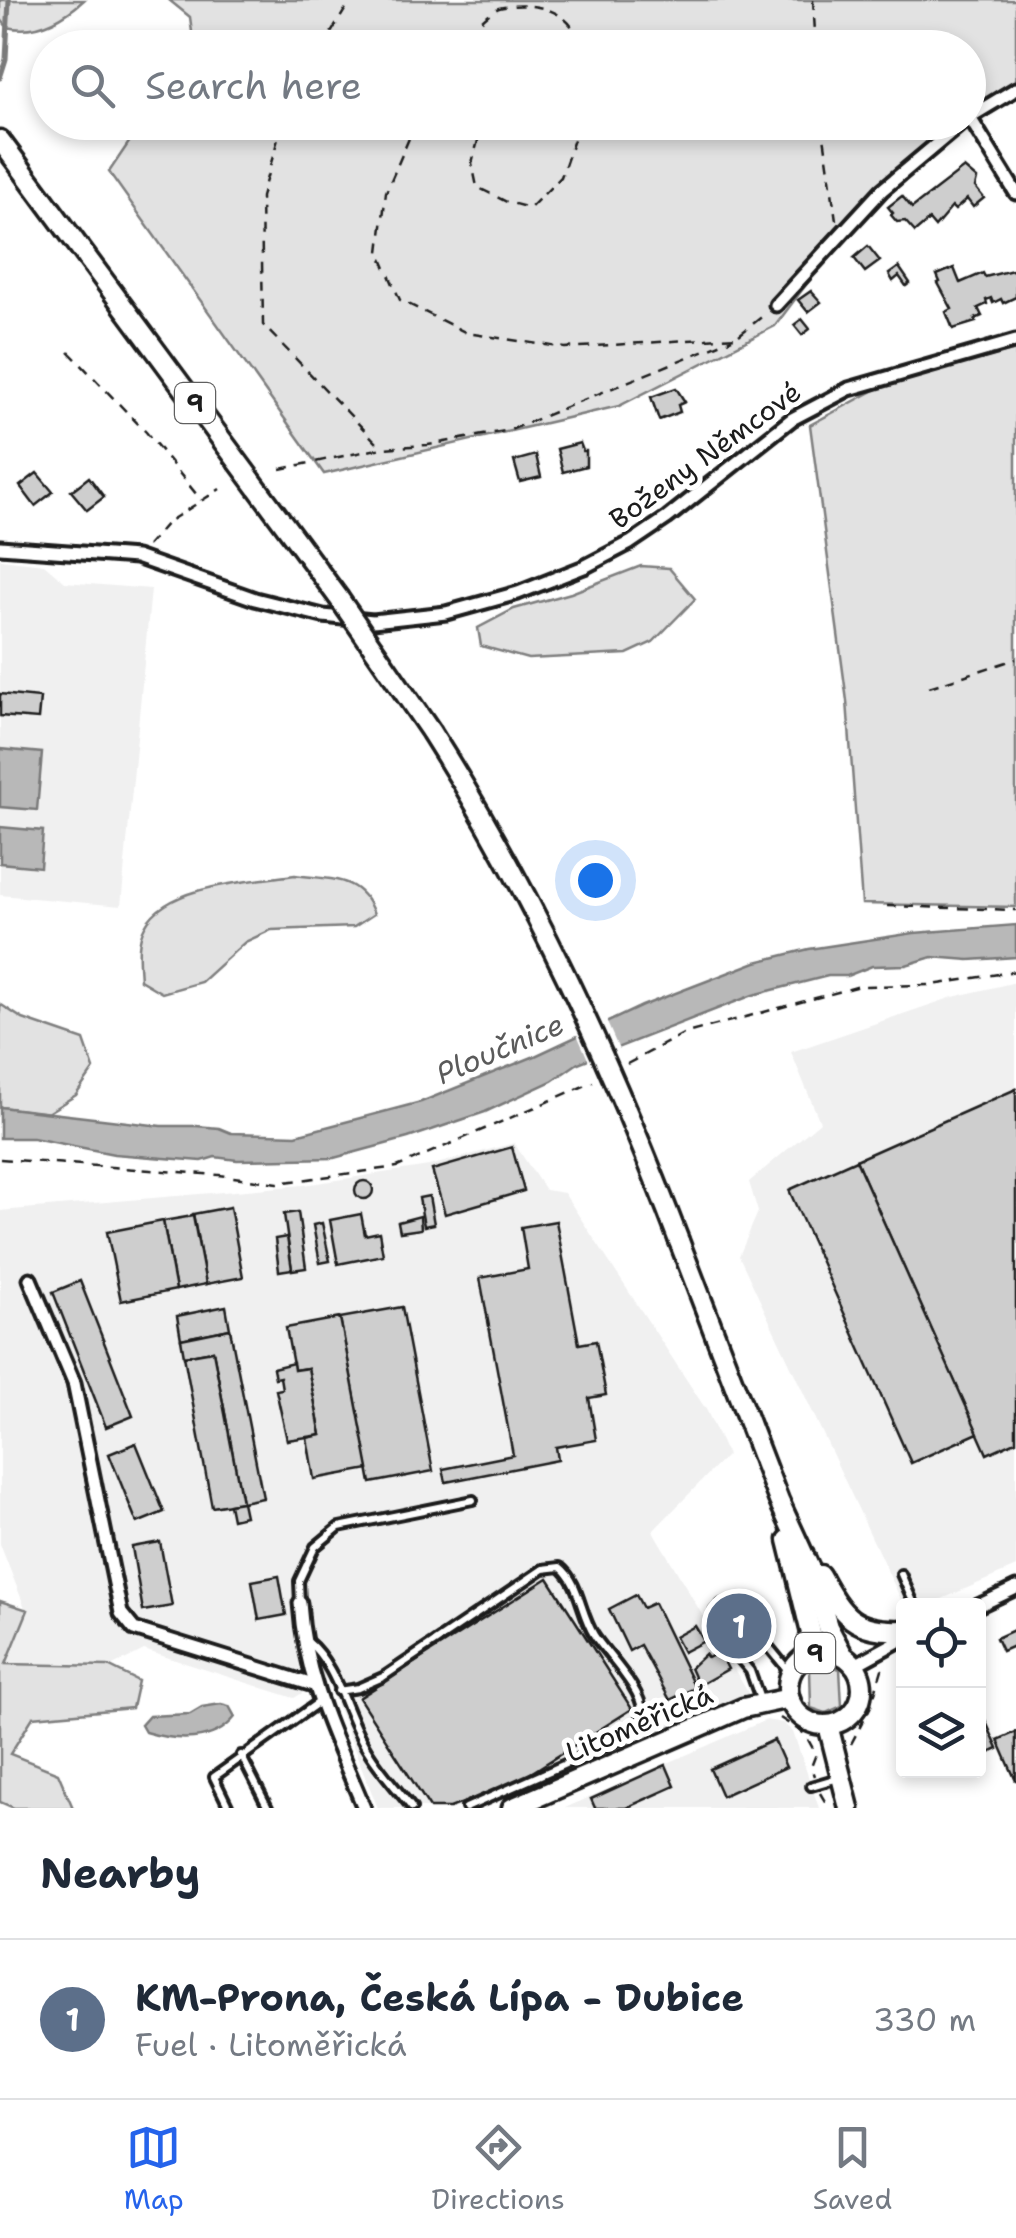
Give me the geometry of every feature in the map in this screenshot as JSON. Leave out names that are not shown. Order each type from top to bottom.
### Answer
[{"type":"main road","name":"9","points":[[0,140],[338,597],[430,732],[519,880],[588,1018],[779,1500],[812,1573],[832,1635],[862,1688],[859,1703],[850,1716],[828,1725],[804,1718],[790,1698],[791,1674],[806,1656],[812,1640],[779,1500]]},
{"type":"main road","points":[[779,1500],[844,1614],[868,1628],[896,1630]]},
{"type":"main road","name":"9","points":[[806,1656],[828,1651],[849,1660]]},
{"type":"main road","name":"Litoměřická","points":[[512,1808],[743,1708],[769,1710],[790,1698]]},
{"type":"main road","points":[[828,1725],[848,1808]]},
{"type":"street","points":[[986,107],[1016,88]]},
{"type":"street","points":[[776,305],[882,190],[942,140]]},
{"type":"street","points":[[981,140],[1016,192]]},
{"type":"street","name":"Boženy Němcové","points":[[0,546],[136,557],[229,590],[323,616],[373,621],[446,614],[518,593],[584,567],[630,543],[668,518],[792,419],[849,389],[1016,341]]},
{"type":"street","points":[[30,1279],[74,1383],[121,1614],[134,1629],[312,1685]]},
{"type":"street","points":[[986,1602],[1016,1588]]},
{"type":"street","points":[[300,1603],[302,1638],[312,1685],[364,1808]]},
{"type":"street","points":[[849,1660],[896,1641]]},
{"type":"lane","points":[[300,1603],[300,1581],[315,1547],[339,1527],[473,1500]]},
{"type":"lane","points":[[338,1691],[358,1688],[383,1677],[543,1569],[560,1567],[571,1576],[592,1633],[637,1694],[642,1712],[638,1726],[624,1738],[466,1808]]},
{"type":"lane","points":[[901,1574],[912,1598]]},
{"type":"lane","points":[[769,1710],[750,1672],[713,1626],[714,1611],[722,1604],[741,1602],[767,1622],[764,1641],[791,1674]]},
{"type":"lane","points":[[302,1638],[328,1664],[369,1753],[412,1808]]},
{"type":"lane","points":[[229,1808],[214,1777],[320,1701]]},
{"type":"lane","points":[[242,1755],[268,1808]]},
{"type":"lane","points":[[814,1785],[841,1778]]},
{"type":"path","points":[[333,30],[351,0]]},
{"type":"path","points":[[814,0],[815,30]]},
{"type":"path","points":[[474,30],[498,8],[538,3],[559,10],[576,30]]},
{"type":"path","points":[[277,140],[260,197],[263,324],[382,448]]},
{"type":"path","points":[[408,140],[386,192],[378,252],[400,300],[467,333],[565,348],[736,337]]},
{"type":"path","points":[[478,140],[472,162],[477,187],[530,208],[560,177],[573,140]]},
{"type":"path","points":[[824,140],[838,238]]},
{"type":"path","points":[[281,469],[382,448],[510,430],[736,337],[776,305]]},
{"type":"path","points":[[69,352],[146,432],[200,500]]},
{"type":"path","points":[[136,557],[168,522],[220,489]]},
{"type":"path","points":[[929,688],[1016,659]]},
{"type":"path","points":[[888,906],[1016,910]]},
{"type":"path","points":[[618,1068],[683,1034],[860,986],[933,985],[1016,971]]},
{"type":"path","points":[[0,1159],[278,1182],[397,1168],[602,1077]]},
{"type":"path","points":[[834,1749],[853,1744],[886,1662]]},
{"type":"path","points":[[769,1710],[812,1742],[816,1754],[811,1767],[814,1785],[829,1808]]},
{"type":"shaded area","points":[[0,0],[84,0],[48,24],[18,29],[7,27],[0,18]]},
{"type":"shaded area","points":[[169,0],[1016,0],[1016,93],[986,113],[986,30],[192,30],[190,17]]},
{"type":"shaded area","points":[[131,140],[946,140],[884,181],[775,326],[619,406],[324,474],[109,172]]},
{"type":"shaded area","points":[[1016,350],[1016,907],[862,904],[847,701],[810,425],[888,383]]},
{"type":"shaded area","points":[[0,559],[44,564],[65,582],[151,589],[121,906],[0,895]]},
{"type":"shaded area","points":[[641,566],[669,568],[695,599],[653,642],[627,654],[528,659],[481,646],[478,628],[514,609],[571,593]]},
{"type":"shaded area","points":[[0,749],[42,753],[37,810],[0,807]]},
{"type":"shaded area","points":[[0,827],[43,831],[40,867],[0,863]]},
{"type":"shaded area","points":[[295,875],[332,879],[352,886],[361,892],[374,914],[354,927],[271,930],[245,942],[201,982],[162,993],[140,980],[142,932],[156,912],[172,901],[213,887]]},
{"type":"shaded area","points":[[1016,925],[1016,957],[932,957],[906,965],[872,966],[847,976],[828,976],[753,995],[578,1063],[552,1081],[485,1112],[334,1158],[215,1157],[202,1161],[114,1154],[33,1138],[0,1138],[0,1107],[161,1126],[219,1128],[231,1133],[296,1135],[421,1102],[535,1056],[642,1006],[756,962],[809,949],[914,933]]},
{"type":"shaded area","points":[[1016,982],[1016,1567],[944,1598],[900,1598],[739,1256],[758,1212],[749,1182],[820,1122],[791,1052],[953,997]]},
{"type":"shaded area","points":[[0,1004],[23,1019],[84,1040],[94,1069],[76,1095],[47,1113],[0,1107]]},
{"type":"shaded area","points":[[514,1143],[545,1190],[564,1193],[707,1411],[727,1455],[653,1531],[750,1696],[484,1808],[378,1808],[326,1679],[294,1698],[144,1650],[107,1669],[0,1665],[27,1613],[0,1544],[0,1211],[304,1185],[429,1166]]},
{"type":"shaded area","points":[[0,1601],[28,1610],[6,1664],[108,1666],[138,1681],[132,1708],[33,1717],[10,1754],[58,1773],[73,1808],[14,1808],[0,1802]]},
{"type":"shaded area","points":[[825,1664],[840,1669],[842,1706],[826,1713],[811,1708],[810,1669]]},
{"type":"shaded area","points":[[221,1704],[229,1706],[235,1717],[205,1736],[169,1737],[145,1732],[141,1725],[149,1716],[190,1714]]},
{"type":"shaded area","points":[[766,1720],[783,1723],[793,1732],[819,1808],[565,1808]]},
{"type":"pier","points":[[605,1018],[620,1052],[590,1064],[576,1032]]},
{"type":"building","points":[[964,168],[977,179],[975,187],[984,198],[973,207],[967,199],[955,210],[952,207],[935,227],[929,220],[915,232],[905,221],[897,222],[891,215],[888,207],[902,196],[912,208]]},
{"type":"building","points":[[868,246],[880,261],[865,272],[854,258]]},
{"type":"building","points":[[899,267],[910,283],[906,286],[899,276],[893,281],[889,274]]},
{"type":"building","points":[[954,268],[960,283],[983,273],[985,277],[1016,269],[1016,297],[1003,303],[1001,299],[993,303],[991,298],[986,300],[987,304],[978,308],[982,316],[976,322],[953,329],[946,312],[952,309],[937,275]]},
{"type":"building","points":[[811,291],[821,302],[808,312],[798,300]]},
{"type":"building","points":[[802,319],[810,329],[802,335],[794,325]]},
{"type":"building","points":[[676,388],[685,402],[678,405],[680,412],[659,420],[651,397]]},
{"type":"building","points":[[580,443],[586,451],[586,466],[563,472],[557,449]]},
{"type":"building","points":[[536,455],[541,477],[520,482],[514,461]]},
{"type":"building","points":[[37,473],[53,492],[35,506],[20,486]]},
{"type":"building","points":[[89,477],[104,497],[87,510],[71,491]]},
{"type":"building","points":[[0,694],[40,698],[38,719],[0,716]]},
{"type":"building","points":[[1016,1089],[1016,1441],[987,1454],[856,1160]]},
{"type":"building","points":[[512,1147],[524,1191],[445,1214],[432,1170]]},
{"type":"building","points":[[856,1160],[978,1433],[911,1463],[789,1190]]},
{"type":"building","points":[[364,1181],[373,1190],[364,1199],[355,1190]]},
{"type":"building","points":[[429,1196],[434,1224],[424,1226],[419,1198]]},
{"type":"building","points":[[230,1207],[243,1277],[206,1284],[193,1214]]},
{"type":"building","points":[[298,1212],[306,1268],[292,1270],[284,1214]]},
{"type":"building","points":[[361,1214],[365,1235],[379,1232],[383,1255],[338,1264],[330,1220]]},
{"type":"building","points":[[193,1216],[206,1284],[176,1290],[163,1221]]},
{"type":"building","points":[[420,1216],[421,1229],[400,1232],[398,1222]]},
{"type":"building","points":[[163,1221],[176,1290],[121,1301],[107,1232]]},
{"type":"building","points":[[556,1221],[579,1344],[596,1341],[606,1395],[589,1398],[596,1440],[556,1447],[558,1460],[446,1482],[443,1469],[513,1455],[480,1278],[528,1269],[521,1227]]},
{"type":"building","points":[[322,1223],[330,1261],[320,1263],[313,1225]]},
{"type":"building","points":[[287,1237],[292,1269],[279,1271],[275,1239]]},
{"type":"building","points":[[80,1281],[133,1416],[106,1427],[53,1292]]},
{"type":"building","points":[[226,1306],[230,1329],[181,1339],[177,1316]]},
{"type":"building","points":[[402,1307],[433,1471],[371,1483],[340,1318]]},
{"type":"building","points":[[340,1318],[369,1469],[314,1479],[307,1438],[321,1435],[308,1368],[294,1370],[286,1328]]},
{"type":"building","points":[[230,1329],[263,1498],[242,1502],[213,1351],[184,1356],[181,1339]]},
{"type":"building","points":[[213,1351],[242,1502],[212,1507],[184,1356]]},
{"type":"building","points":[[293,1363],[294,1370],[308,1368],[321,1435],[287,1440],[276,1390],[282,1389],[280,1377],[275,1378],[273,1368]]},
{"type":"building","points":[[136,1443],[164,1512],[137,1523],[109,1454]]},
{"type":"building","points":[[242,1502],[245,1516],[232,1519],[229,1504]]},
{"type":"building","points":[[160,1542],[172,1606],[143,1611],[132,1547]]},
{"type":"building","points":[[279,1576],[286,1615],[259,1620],[252,1581]]},
{"type":"building","points":[[548,1578],[632,1709],[515,1783],[450,1808],[430,1808],[359,1698]]},
{"type":"building","points":[[636,1595],[643,1608],[654,1603],[695,1688],[670,1700],[640,1645],[629,1651],[609,1609]]},
{"type":"building","points":[[756,1597],[765,1607],[748,1627],[736,1618]]},
{"type":"building","points":[[727,1613],[753,1632],[748,1643],[721,1623]]},
{"type":"building","points":[[695,1626],[704,1641],[683,1652],[675,1637]]},
{"type":"building","points":[[1016,1629],[1016,1645],[1002,1651],[996,1638]]},
{"type":"building","points":[[719,1652],[728,1669],[698,1686],[690,1668],[705,1654],[708,1658]]},
{"type":"building","points":[[986,1722],[998,1749],[986,1755]]},
{"type":"building","points":[[1016,1732],[1016,1781],[998,1740]]},
{"type":"building","points":[[774,1740],[786,1767],[722,1796],[710,1769]]},
{"type":"building","points":[[666,1765],[675,1786],[626,1808],[595,1808],[591,1799]]},
{"type":"waterway","points":[[0,78],[6,59],[9,0]]},
{"type":"place","name":"KM-Prona, Česká Lípa - Dubice","points":[[739,1626]]},
{"type":"water label","name":"Ploučnice","points":[[500,1049]]}]
